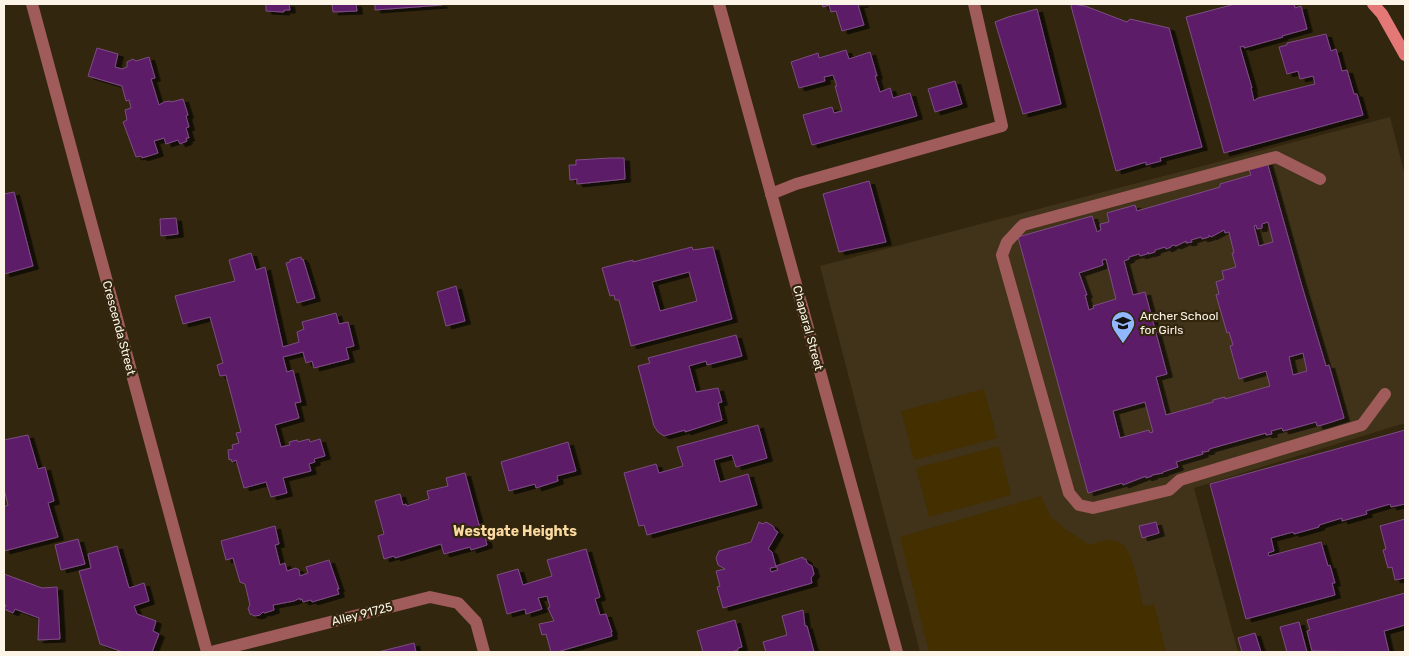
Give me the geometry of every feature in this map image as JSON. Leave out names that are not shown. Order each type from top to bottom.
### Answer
[{"type":"main road","points":[[1373,4],[1382,14],[1405,56]]},
{"type":"street","name":"Crescenda Street","points":[[32,4],[207,652]]},
{"type":"street","name":"Chaparal Street","points":[[719,4],[897,652]]},
{"type":"street","points":[[771,194],[796,184],[1002,126],[974,4]]},
{"type":"street","points":[[1320,179],[1276,157],[1023,225],[1007,242],[1002,255],[1069,493],[1079,505],[1093,508],[1169,490],[1180,480],[1362,424],[1386,394]]},
{"type":"street","name":"Alley 91725","points":[[211,652],[430,597],[458,603],[476,622],[484,652]]},
{"type":"shaded area","name":"Archer School for Girls","points":[[1390,117],[1405,176],[1405,423],[1194,488],[1238,652],[920,652],[820,266]]},
{"type":"shaded area","points":[[984,389],[997,438],[914,460],[901,411]]},
{"type":"shaded area","points":[[999,446],[1011,495],[929,517],[916,468]]},
{"type":"shaded area","points":[[1041,496],[1050,516],[1065,529],[1090,545],[1109,540],[1117,541],[1125,547],[1132,562],[1143,606],[1154,604],[1166,652],[929,652],[900,537]]},
{"type":"building","points":[[266,4],[289,4],[290,10],[284,10],[284,12],[266,11]]},
{"type":"building","points":[[332,4],[356,4],[357,11],[333,12]]},
{"type":"building","points":[[375,4],[442,4],[442,5],[375,10]]},
{"type":"building","points":[[822,4],[863,4],[858,5],[864,25],[842,31],[836,11],[831,12],[829,5],[823,7]]},
{"type":"building","points":[[1072,4],[1085,6],[1127,22],[1130,19],[1169,28],[1202,147],[1160,158],[1161,161],[1146,165],[1146,162],[1116,171]]},
{"type":"building","points":[[1235,4],[1294,4],[1295,8],[1301,6],[1307,29],[1244,48],[1244,46],[1240,47],[1254,101],[1258,98],[1315,84],[1313,76],[1300,79],[1298,71],[1287,74],[1279,47],[1287,45],[1287,43],[1326,34],[1331,51],[1336,49],[1342,71],[1347,70],[1363,115],[1224,153],[1186,17]]},
{"type":"building","points":[[1037,9],[1061,104],[1023,114],[995,22]]},
{"type":"building","points":[[97,48],[118,54],[115,67],[122,69],[127,67],[127,62],[133,59],[136,61],[149,57],[155,78],[151,79],[159,105],[164,102],[183,99],[188,115],[186,116],[189,127],[186,128],[189,138],[186,138],[187,141],[180,144],[178,140],[166,144],[164,138],[154,141],[158,153],[142,158],[141,156],[136,157],[123,122],[127,120],[125,110],[131,108],[129,100],[126,101],[122,86],[88,76]]},
{"type":"building","points":[[846,50],[849,59],[870,52],[880,92],[890,88],[893,98],[910,93],[917,116],[812,145],[803,115],[832,107],[834,113],[842,111],[835,86],[837,86],[833,75],[824,77],[825,81],[799,88],[791,62],[818,53],[819,58]]},
{"type":"building","points":[[955,81],[962,104],[935,112],[928,89]]},
{"type":"building","points":[[624,158],[625,179],[577,184],[577,179],[570,180],[569,165],[576,165],[576,160]]},
{"type":"building","points":[[1267,162],[1301,283],[1326,366],[1329,365],[1344,418],[1317,426],[1316,422],[1283,431],[1282,428],[1271,431],[1272,434],[1266,435],[1266,433],[1209,449],[1209,451],[1202,451],[1203,454],[1176,462],[1178,467],[1163,473],[1088,493],[1018,237],[1092,216],[1097,232],[1101,230],[1100,224],[1109,222],[1107,213],[1135,205],[1137,211],[1220,187],[1220,184],[1251,175],[1248,167]],"holes":[[[1268,222],[1273,242],[1259,246],[1254,226],[1256,225],[1257,229],[1262,228],[1262,224]],[[1224,230],[1225,233],[1229,232],[1234,253],[1232,253],[1236,267],[1222,271],[1224,279],[1216,282],[1219,294],[1216,295],[1227,333],[1229,332],[1233,345],[1230,346],[1239,379],[1266,371],[1270,386],[1225,399],[1225,397],[1213,400],[1213,402],[1166,415],[1156,377],[1167,374],[1145,292],[1133,295],[1124,261],[1129,259],[1129,257],[1139,254],[1140,256],[1148,252],[1148,254],[1165,247],[1166,249],[1186,241],[1186,243],[1192,242],[1191,240],[1201,237],[1202,239],[1209,237],[1209,235],[1211,237]],[[1106,259],[1116,299],[1093,306],[1094,308],[1089,310],[1085,295],[1087,295],[1079,273],[1103,265],[1102,260]],[[1303,353],[1307,371],[1293,375],[1289,357]],[[1145,402],[1153,432],[1150,433],[1149,430],[1120,438],[1113,411]]]},
{"type":"building","points":[[869,181],[886,242],[839,252],[823,194]]},
{"type":"building","points":[[14,192],[33,266],[4,274],[4,194]]},
{"type":"building","points":[[176,218],[178,234],[161,236],[160,219]]},
{"type":"building","points":[[692,247],[693,250],[713,247],[732,319],[631,346],[619,300],[615,300],[614,295],[610,296],[602,268],[633,260],[633,262]],"holes":[[[689,272],[697,301],[660,311],[652,282]]]},
{"type":"building","points":[[251,253],[256,270],[265,267],[283,347],[299,342],[297,332],[304,329],[302,322],[336,313],[339,324],[348,322],[354,346],[346,348],[349,359],[314,368],[312,361],[306,363],[303,352],[283,357],[287,372],[293,370],[301,402],[295,403],[299,418],[275,425],[281,447],[290,445],[289,442],[297,440],[298,442],[309,439],[310,442],[320,439],[325,456],[314,459],[315,462],[309,464],[311,471],[283,478],[287,493],[271,497],[266,482],[244,488],[236,460],[232,462],[231,459],[229,460],[228,450],[233,449],[232,445],[239,443],[236,433],[241,432],[226,375],[220,376],[217,365],[223,363],[210,317],[183,324],[175,296],[235,281],[229,260]]},
{"type":"building","points":[[301,257],[315,298],[297,303],[286,263]]},
{"type":"building","points":[[456,286],[465,321],[446,326],[437,292]]},
{"type":"building","points":[[736,335],[742,356],[707,365],[706,361],[689,366],[696,392],[718,388],[722,402],[718,403],[722,420],[685,432],[685,430],[664,436],[658,432],[654,426],[638,366],[650,363],[648,358]]},
{"type":"building","points":[[758,425],[767,458],[736,467],[732,455],[714,460],[720,482],[748,474],[757,505],[647,535],[644,525],[639,526],[624,473],[656,464],[659,473],[683,466],[677,447]]},
{"type":"building","points":[[1405,430],[1405,504],[1391,507],[1390,504],[1366,511],[1367,514],[1342,521],[1342,518],[1319,525],[1319,527],[1271,538],[1274,551],[1268,553],[1269,556],[1321,542],[1335,583],[1332,583],[1335,595],[1246,619],[1210,484]]},
{"type":"building","points":[[28,435],[38,469],[45,467],[54,501],[48,503],[58,537],[4,551],[4,507],[8,505],[4,489],[4,440]]},
{"type":"building","points":[[568,442],[576,471],[557,476],[558,481],[536,488],[535,484],[509,491],[501,462]]},
{"type":"building","points":[[465,473],[479,525],[482,524],[487,545],[471,550],[470,547],[444,554],[441,544],[395,558],[394,556],[384,559],[378,536],[384,534],[375,501],[400,494],[403,505],[406,504],[407,506],[429,499],[427,491],[448,486],[446,478]]},
{"type":"building","points":[[1405,519],[1405,578],[1395,580],[1392,567],[1388,568],[1383,550],[1386,549],[1380,526]]},
{"type":"building","points":[[759,522],[763,524],[766,522],[778,532],[768,549],[772,552],[776,567],[770,568],[771,572],[778,570],[776,566],[803,557],[812,566],[814,574],[811,578],[812,583],[723,608],[717,587],[720,586],[716,571],[725,569],[718,565],[716,558],[719,551],[751,542]]},
{"type":"building","points":[[1156,522],[1159,533],[1142,538],[1139,526]]},
{"type":"building","points":[[275,526],[279,544],[275,545],[280,565],[285,563],[287,571],[296,568],[299,570],[300,576],[308,573],[306,567],[329,560],[339,594],[312,602],[311,600],[303,602],[300,598],[273,605],[274,610],[263,612],[260,615],[250,614],[245,584],[240,582],[233,558],[226,560],[221,541]]},
{"type":"building","points":[[78,539],[85,564],[61,570],[55,545]]},
{"type":"building","points":[[117,546],[129,588],[144,583],[149,601],[134,606],[137,614],[156,621],[153,631],[159,634],[152,652],[123,652],[100,644],[79,571],[91,568],[88,554]]},
{"type":"building","points":[[586,549],[600,597],[595,599],[600,615],[606,614],[612,636],[557,652],[551,652],[546,634],[542,635],[539,624],[554,621],[548,608],[550,607],[547,596],[538,598],[542,609],[526,614],[525,609],[507,614],[497,575],[518,569],[523,585],[552,576],[547,560]]},
{"type":"building","points":[[4,574],[42,588],[57,587],[60,639],[38,640],[39,618],[15,609],[13,613],[4,609],[6,605],[4,605]]},
{"type":"building","points":[[1405,593],[1405,625],[1384,631],[1389,652],[1312,651],[1307,631],[1310,630],[1307,620]]},
{"type":"building","points":[[803,610],[805,626],[807,626],[814,652],[766,652],[763,642],[787,635],[782,616]]},
{"type":"building","points":[[735,620],[742,647],[731,652],[703,652],[697,631]]},
{"type":"building","points":[[1299,622],[1307,652],[1287,652],[1280,627]]},
{"type":"building","points":[[1255,633],[1261,652],[1242,652],[1238,638]]},
{"type":"building","points":[[414,643],[416,652],[378,652]]},
{"type":"place","name":"Archer School for Girls","points":[[1123,344]]},
{"type":"district","name":"Westgate Heights","points":[[515,531]]}]
